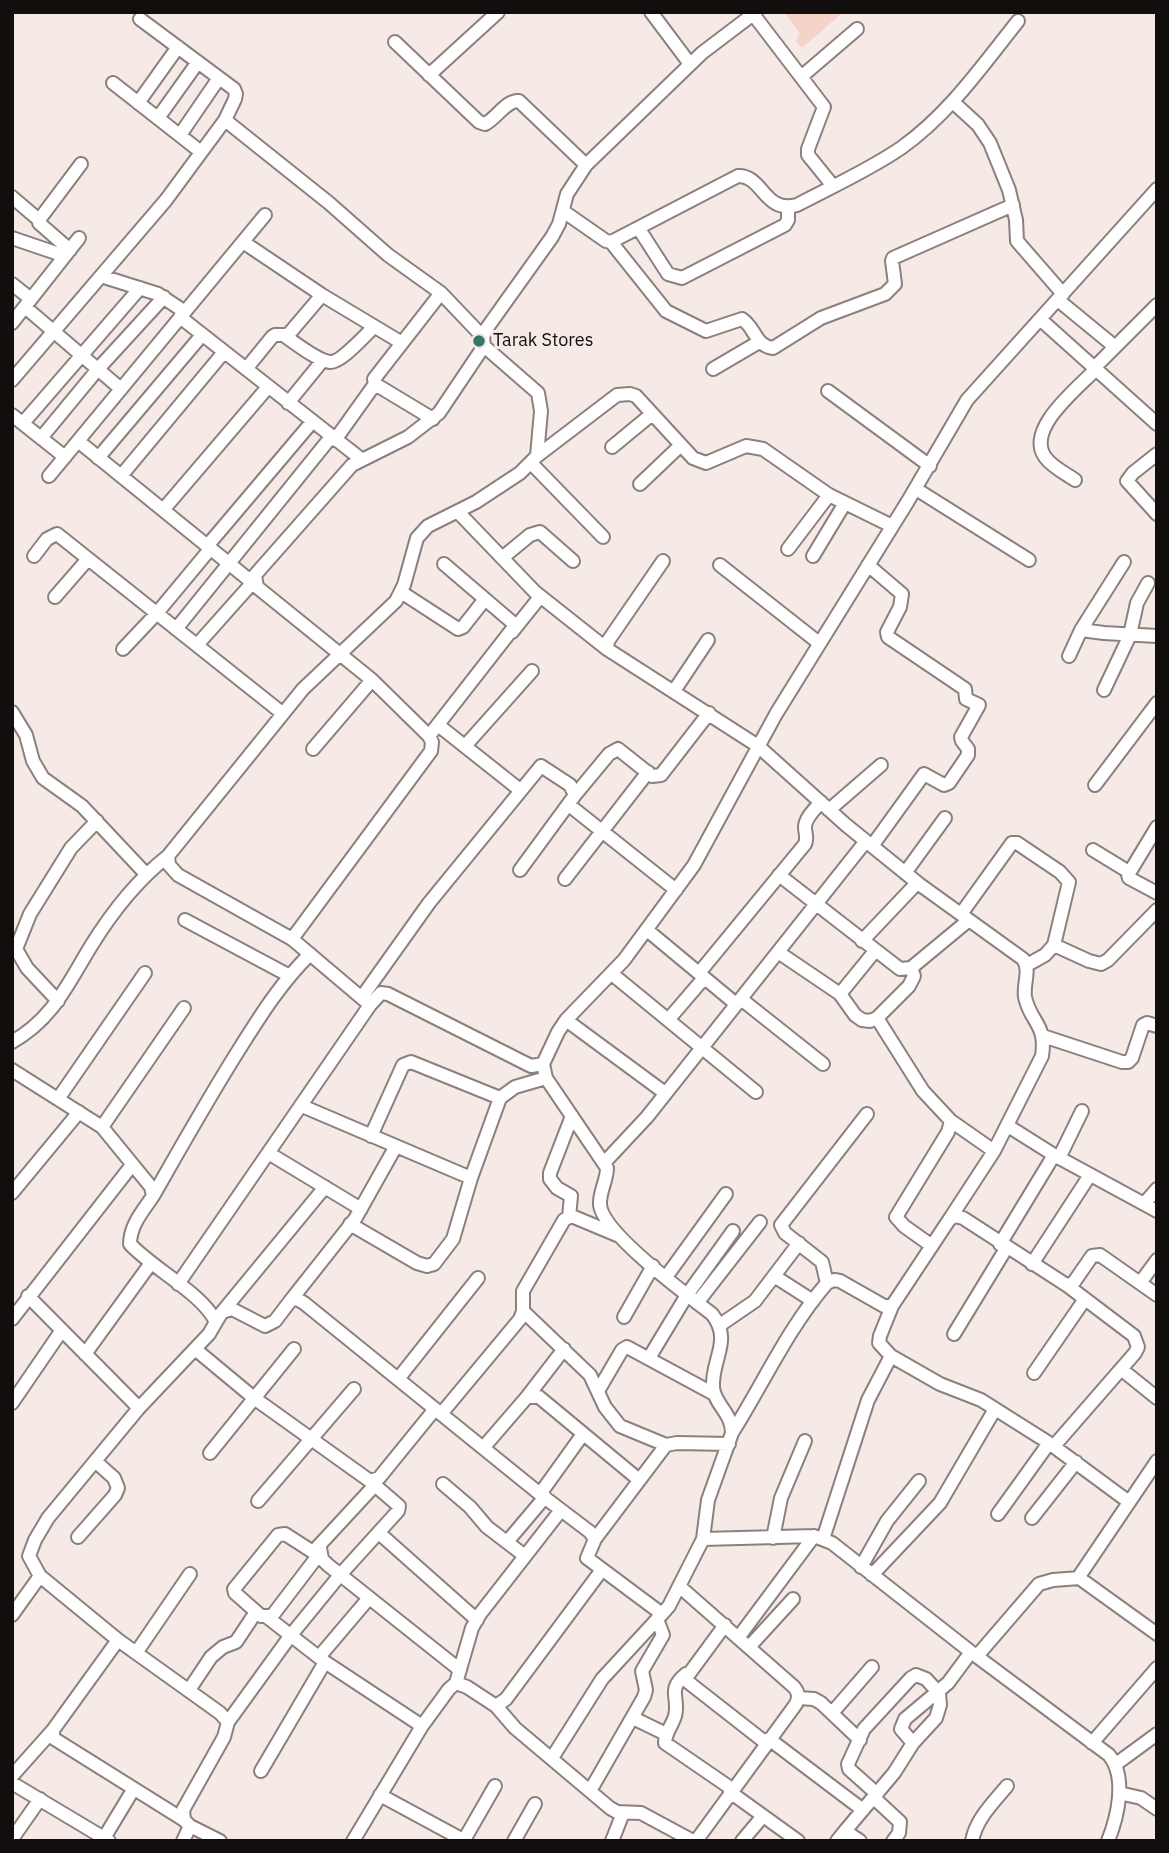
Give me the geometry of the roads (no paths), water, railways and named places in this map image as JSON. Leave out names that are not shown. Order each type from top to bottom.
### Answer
[{"type":"street","points":[[429,75],[498,12]]},
{"type":"street","points":[[651,12],[690,64]]},
{"type":"street","points":[[197,645],[335,483],[361,459],[408,437],[433,419],[450,400],[484,341],[486,328],[552,237],[559,224],[567,194],[586,165],[690,64],[722,36],[755,13],[824,107],[808,155],[833,186]]},
{"type":"street","points":[[12,380],[166,200],[225,120],[236,94],[234,89],[140,19]]},
{"type":"street","points":[[611,242],[738,176],[750,179],[779,206],[788,207],[833,186],[903,146],[953,102],[1018,20]]},
{"type":"street","points":[[802,77],[857,29]]},
{"type":"street","points":[[395,42],[475,119],[485,124],[511,102],[519,101],[586,165]]},
{"type":"street","points":[[138,103],[178,47]]},
{"type":"street","points":[[158,118],[198,62]]},
{"type":"street","points":[[180,135],[219,78]]},
{"type":"street","points":[[113,83],[201,152]]},
{"type":"street","points":[[953,102],[978,125],[990,143],[1007,181],[1017,242],[1060,297],[1114,346]]},
{"type":"street","points":[[225,120],[329,203],[388,255],[440,293],[484,341],[531,385],[538,393],[541,411],[534,459],[603,537]]},
{"type":"street","points":[[39,220],[81,164]]},
{"type":"street","points":[[366,1001],[381,993],[388,995],[531,1066],[538,1067],[543,1064],[566,1020],[612,974],[647,930],[705,846],[758,746],[930,466],[967,400],[1157,189]]},
{"type":"street","points":[[12,197],[39,220],[67,253]]},
{"type":"street","points":[[563,211],[611,242],[666,311],[706,331],[742,319],[759,342],[773,348],[821,318],[885,294],[895,284],[891,261],[893,258],[1013,205]]},
{"type":"street","points":[[639,229],[668,274],[682,278],[785,225],[788,220],[788,207]]},
{"type":"street","points":[[49,476],[265,215]]},
{"type":"street","points":[[12,238],[67,253]]},
{"type":"street","points":[[12,323],[79,238]]},
{"type":"street","points":[[243,242],[402,343]]},
{"type":"street","points":[[101,276],[164,297],[202,335],[361,459]]},
{"type":"street","points":[[12,284],[53,331],[121,389]]},
{"type":"street","points":[[23,423],[139,288]]},
{"type":"street","points":[[176,629],[333,439],[375,384],[378,373],[440,293]]},
{"type":"street","points":[[285,336],[323,295]]},
{"type":"street","points":[[41,438],[98,369],[164,297]]},
{"type":"street","points":[[1075,480],[1046,460],[1040,441],[1046,423],[1114,346],[1157,305]]},
{"type":"street","points":[[1040,319],[1157,424]]},
{"type":"street","points":[[246,369],[275,335],[285,336],[323,360],[336,361],[374,327]]},
{"type":"street","points":[[98,458],[202,335]]},
{"type":"street","points":[[713,369],[759,342]]},
{"type":"street","points":[[121,476],[224,352]]},
{"type":"street","points":[[288,403],[323,360]]},
{"type":"street","points":[[375,384],[433,419]]},
{"type":"street","points":[[163,510],[268,387]]},
{"type":"street","points":[[828,391],[930,466]]},
{"type":"street","points":[[12,1042],[30,1032],[43,1020],[58,1001],[105,924],[145,873],[168,856],[282,713],[340,653],[396,601],[417,538],[428,526],[458,512],[520,473],[534,459],[618,395],[636,396],[693,458],[706,463],[746,446],[763,449],[828,495],[892,526]]},
{"type":"street","points":[[612,447],[652,414]]},
{"type":"street","points":[[12,415],[65,457]]},
{"type":"street","points":[[123,649],[157,613],[312,422]]},
{"type":"street","points":[[78,442],[433,730],[464,746],[520,790]]},
{"type":"street","points":[[640,484],[681,445]]},
{"type":"street","points":[[1157,454],[1127,481],[1157,514]]},
{"type":"street","points":[[916,489],[1028,560]]},
{"type":"street","points":[[788,549],[828,495]]},
{"type":"street","points":[[813,556],[845,503]]},
{"type":"street","points":[[458,512],[540,597],[607,649],[758,746],[917,883],[1023,958],[1027,964],[1026,998],[1043,1036],[1042,1056],[994,1152],[892,1306],[879,1343],[891,1356],[940,1384],[981,1400],[1052,1445],[1129,1502]]},
{"type":"street","points":[[502,558],[530,535],[540,532],[573,561]]},
{"type":"street","points":[[34,556],[47,539],[57,534],[282,713]]},
{"type":"street","points":[[55,597],[88,559]]},
{"type":"street","points":[[607,649],[608,641],[663,561]]},
{"type":"street","points":[[1069,656],[1081,630],[1124,562]]},
{"type":"street","points":[[444,564],[513,623],[513,632]]},
{"type":"street","points":[[720,565],[819,643]]},
{"type":"street","points":[[604,1163],[632,1135],[923,774],[944,785],[949,783],[968,755],[968,749],[961,737],[979,705],[966,695],[965,689],[888,637],[887,632],[900,607],[902,594],[868,565]]},
{"type":"street","points":[[1104,690],[1130,635],[1134,609],[1149,583]]},
{"type":"street","points":[[401,592],[458,629],[463,627],[485,599]]},
{"type":"street","points":[[292,939],[431,751],[433,730],[540,597]]},
{"type":"street","points":[[1081,630],[1157,636]]},
{"type":"street","points":[[674,691],[708,640]]},
{"type":"street","points":[[464,746],[532,671]]},
{"type":"street","points":[[313,749],[372,680]]},
{"type":"street","points":[[1095,785],[1157,703]]},
{"type":"street","points":[[520,870],[613,750],[624,752],[657,777],[709,713]]},
{"type":"street","points":[[15,720],[43,778],[76,801],[145,873]]},
{"type":"street","points":[[668,1020],[805,845],[808,839],[805,825],[825,806],[881,765]]},
{"type":"street","points":[[178,1284],[302,1106],[429,903],[541,766],[570,785],[572,800],[602,832],[676,890]]},
{"type":"street","points":[[565,879],[648,772]]},
{"type":"street","points":[[905,873],[945,818]]},
{"type":"street","points":[[58,1001],[27,968],[16,949],[30,914],[71,848],[97,821]]},
{"type":"street","points":[[1157,827],[1129,872],[1129,878],[1157,893]]},
{"type":"street","points":[[779,875],[900,969],[911,968],[965,917],[1008,848],[1012,843],[1017,843],[1060,872],[1069,882],[1054,945],[1045,955],[1027,964]]},
{"type":"street","points":[[1093,850],[1129,872]]},
{"type":"street","points":[[168,856],[169,865],[177,875],[292,939],[366,1001]]},
{"type":"street","points":[[862,941],[917,883]]},
{"type":"street","points":[[1054,945],[1101,964],[1157,910]]},
{"type":"street","points":[[185,920],[288,975]]},
{"type":"street","points":[[647,930],[702,975],[822,1064]]},
{"type":"street","points":[[840,995],[875,951]]},
{"type":"street","points":[[778,952],[840,995],[855,1015],[870,1021],[877,1018],[913,981],[911,968]]},
{"type":"street","points":[[219,1317],[130,1244],[130,1235],[133,1225],[153,1196],[205,1104],[288,975],[310,954]]},
{"type":"street","points":[[58,1099],[145,973]]},
{"type":"street","points":[[612,974],[756,1092]]},
{"type":"street","points":[[103,1127],[184,1008]]},
{"type":"street","points":[[877,1018],[923,1091],[951,1121],[994,1152]]},
{"type":"street","points":[[566,1020],[665,1093]]},
{"type":"street","points":[[1043,1036],[1128,1062],[1132,1058],[1143,1025],[1147,1023],[1157,1026]]},
{"type":"street","points":[[371,1136],[403,1065],[407,1062],[500,1098]]},
{"type":"street","points":[[543,1064],[546,1078],[604,1163],[607,1177],[600,1197],[603,1216],[617,1235],[720,1325],[722,1336],[713,1377],[714,1394],[732,1423],[730,1439]]},
{"type":"street","points":[[12,1070],[103,1127],[151,1187],[153,1196]]},
{"type":"street","points":[[350,1224],[417,1263],[427,1266],[434,1264],[453,1239],[471,1178],[500,1098],[515,1087],[546,1078]]},
{"type":"street","points":[[302,1106],[471,1178]]},
{"type":"street","points":[[954,1334],[1082,1111]]},
{"type":"street","points":[[12,1193],[79,1112]]},
{"type":"street","points":[[827,1283],[822,1262],[781,1229],[783,1219],[867,1114]]},
{"type":"street","points":[[569,1217],[571,1196],[552,1183],[550,1173],[572,1116]]},
{"type":"street","points":[[932,1247],[895,1217],[948,1132],[951,1121]]},
{"type":"street","points":[[1008,1126],[1056,1156],[1157,1211]]},
{"type":"street","points":[[219,1317],[232,1309],[265,1326],[275,1321],[361,1209],[396,1146]]},
{"type":"street","points":[[270,1154],[361,1209]]},
{"type":"street","points":[[12,1319],[132,1165]]},
{"type":"street","points":[[1032,1264],[1090,1175]]},
{"type":"street","points":[[228,1722],[220,1713],[118,1640],[40,1576],[29,1556],[48,1518],[139,1408],[195,1349],[325,1187]]},
{"type":"street","points":[[1144,1204],[1157,1189]]},
{"type":"street","points":[[666,1277],[726,1194]]},
{"type":"street","points":[[949,1220],[954,1216],[963,1218],[1068,1286],[1138,1341],[1135,1353],[1052,1445],[998,1514]]},
{"type":"street","points":[[189,1690],[211,1657],[223,1647],[236,1642],[262,1615],[276,1611],[372,1483],[513,1329],[523,1311],[523,1291],[527,1282],[564,1220],[574,1217],[617,1235]]},
{"type":"street","points":[[692,1299],[760,1222]]},
{"type":"street","points":[[649,1358],[692,1299],[733,1231]]},
{"type":"street","points":[[720,1325],[749,1307],[799,1243]]},
{"type":"street","points":[[1068,1286],[1074,1282],[1092,1256],[1100,1255],[1157,1295]]},
{"type":"street","points":[[1140,1283],[1157,1260]]},
{"type":"street","points":[[85,1354],[151,1263]]},
{"type":"street","points":[[624,1317],[653,1266]]},
{"type":"street","points":[[774,1276],[813,1301]]},
{"type":"street","points":[[398,1379],[478,1278]]},
{"type":"street","points":[[552,1758],[602,1679],[660,1616],[680,1586],[703,1539],[708,1500],[730,1439],[774,1360],[813,1301],[827,1283],[834,1280],[884,1306],[892,1306]]},
{"type":"street","points":[[29,1296],[139,1408]]},
{"type":"street","points":[[291,1300],[297,1299],[304,1303],[590,1532],[595,1539]]},
{"type":"street","points":[[1034,1373],[1085,1299]]},
{"type":"street","points":[[523,1311],[590,1375],[611,1418],[620,1426],[666,1445],[730,1439]]},
{"type":"street","points":[[12,1403],[62,1330]]},
{"type":"street","points":[[598,1391],[622,1350],[627,1347],[714,1394]]},
{"type":"street","points":[[183,1841],[187,1823],[183,1810],[224,1737],[228,1722],[291,1635],[340,1575],[395,1515],[399,1506],[372,1483],[254,1398],[195,1349]]},
{"type":"street","points":[[210,1452],[294,1349]]},
{"type":"street","points":[[483,1448],[564,1349]]},
{"type":"street","points":[[738,1637],[819,1537],[868,1400],[891,1356]]},
{"type":"street","points":[[1121,1369],[1157,1398]]},
{"type":"street","points":[[258,1501],[354,1389]]},
{"type":"street","points":[[527,1397],[539,1397],[638,1479]]},
{"type":"street","points":[[872,1575],[940,1503],[995,1409]]},
{"type":"street","points":[[507,1542],[542,1496],[583,1434]]},
{"type":"street","points":[[773,1538],[781,1497],[805,1441]]},
{"type":"street","points":[[590,1791],[644,1697],[646,1690],[642,1671],[663,1634],[660,1616],[587,1558],[595,1539],[666,1445]]},
{"type":"street","points":[[78,1537],[115,1495],[118,1488],[114,1478],[95,1461]]},
{"type":"street","points":[[1080,1578],[1081,1572],[1157,1461]]},
{"type":"street","points":[[1032,1518],[1076,1462]]},
{"type":"street","points":[[861,1567],[887,1521],[919,1481]]},
{"type":"street","points":[[443,1484],[470,1507],[487,1527],[525,1556]]},
{"type":"street","points":[[353,1841],[422,1726],[458,1677],[472,1628],[477,1620],[561,1510]]},
{"type":"street","points":[[379,1533],[477,1620]]},
{"type":"street","points":[[320,1549],[313,1552],[285,1534],[278,1535],[234,1588],[239,1598],[322,1660],[422,1726]]},
{"type":"street","points":[[703,1539],[819,1537],[872,1575],[1109,1755],[1116,1764],[1119,1793],[1116,1816],[1108,1841]]},
{"type":"street","points":[[320,1549],[322,1559],[467,1687],[496,1706],[515,1728],[610,1808],[623,1813],[641,1813],[694,1841],[799,1698],[794,1687],[680,1586]]},
{"type":"street","points":[[496,1706],[515,1690],[601,1571]]},
{"type":"street","points":[[136,1653],[190,1574]]},
{"type":"street","points":[[12,1615],[40,1576]]},
{"type":"street","points":[[913,1743],[901,1729],[905,1719],[939,1693],[1039,1584],[1080,1578],[1157,1634]]},
{"type":"street","points":[[261,1771],[322,1660],[369,1598]]},
{"type":"street","points":[[749,1647],[793,1599]]},
{"type":"street","points":[[725,1625],[687,1674],[679,1680],[675,1688],[676,1714],[666,1734],[665,1744],[798,1841]]},
{"type":"street","points":[[12,1776],[53,1730],[118,1640]]},
{"type":"street","points":[[832,1713],[872,1667]]},
{"type":"street","points":[[1093,1743],[1157,1668]]},
{"type":"street","points":[[687,1674],[688,1682],[863,1810]]},
{"type":"street","points":[[860,1841],[841,1836],[875,1796],[939,1712],[939,1693],[921,1676],[916,1675],[864,1729],[848,1764],[849,1769],[875,1796],[900,1822],[893,1841]]},
{"type":"street","points":[[799,1698],[814,1699],[860,1740]]},
{"type":"street","points":[[633,1718],[666,1734]]},
{"type":"street","points":[[53,1730],[53,1738],[58,1743],[220,1841]]},
{"type":"street","points":[[1116,1764],[1157,1734]]},
{"type":"street","points":[[12,1783],[106,1839],[134,1790]]},
{"type":"street","points":[[380,1795],[464,1840],[495,1786]]},
{"type":"street","points":[[972,1841],[979,1821],[1007,1786]]},
{"type":"street","points":[[1119,1793],[1141,1798],[1157,1809]]},
{"type":"street","points":[[12,1839],[40,1799]]},
{"type":"street","points":[[514,1841],[535,1804]]},
{"type":"street","points":[[611,1841],[623,1813]]},
{"type":"street","points":[[742,1841],[763,1816]]},
{"type":"place","name":"Tarak Stores","points":[[479,341]]}]
